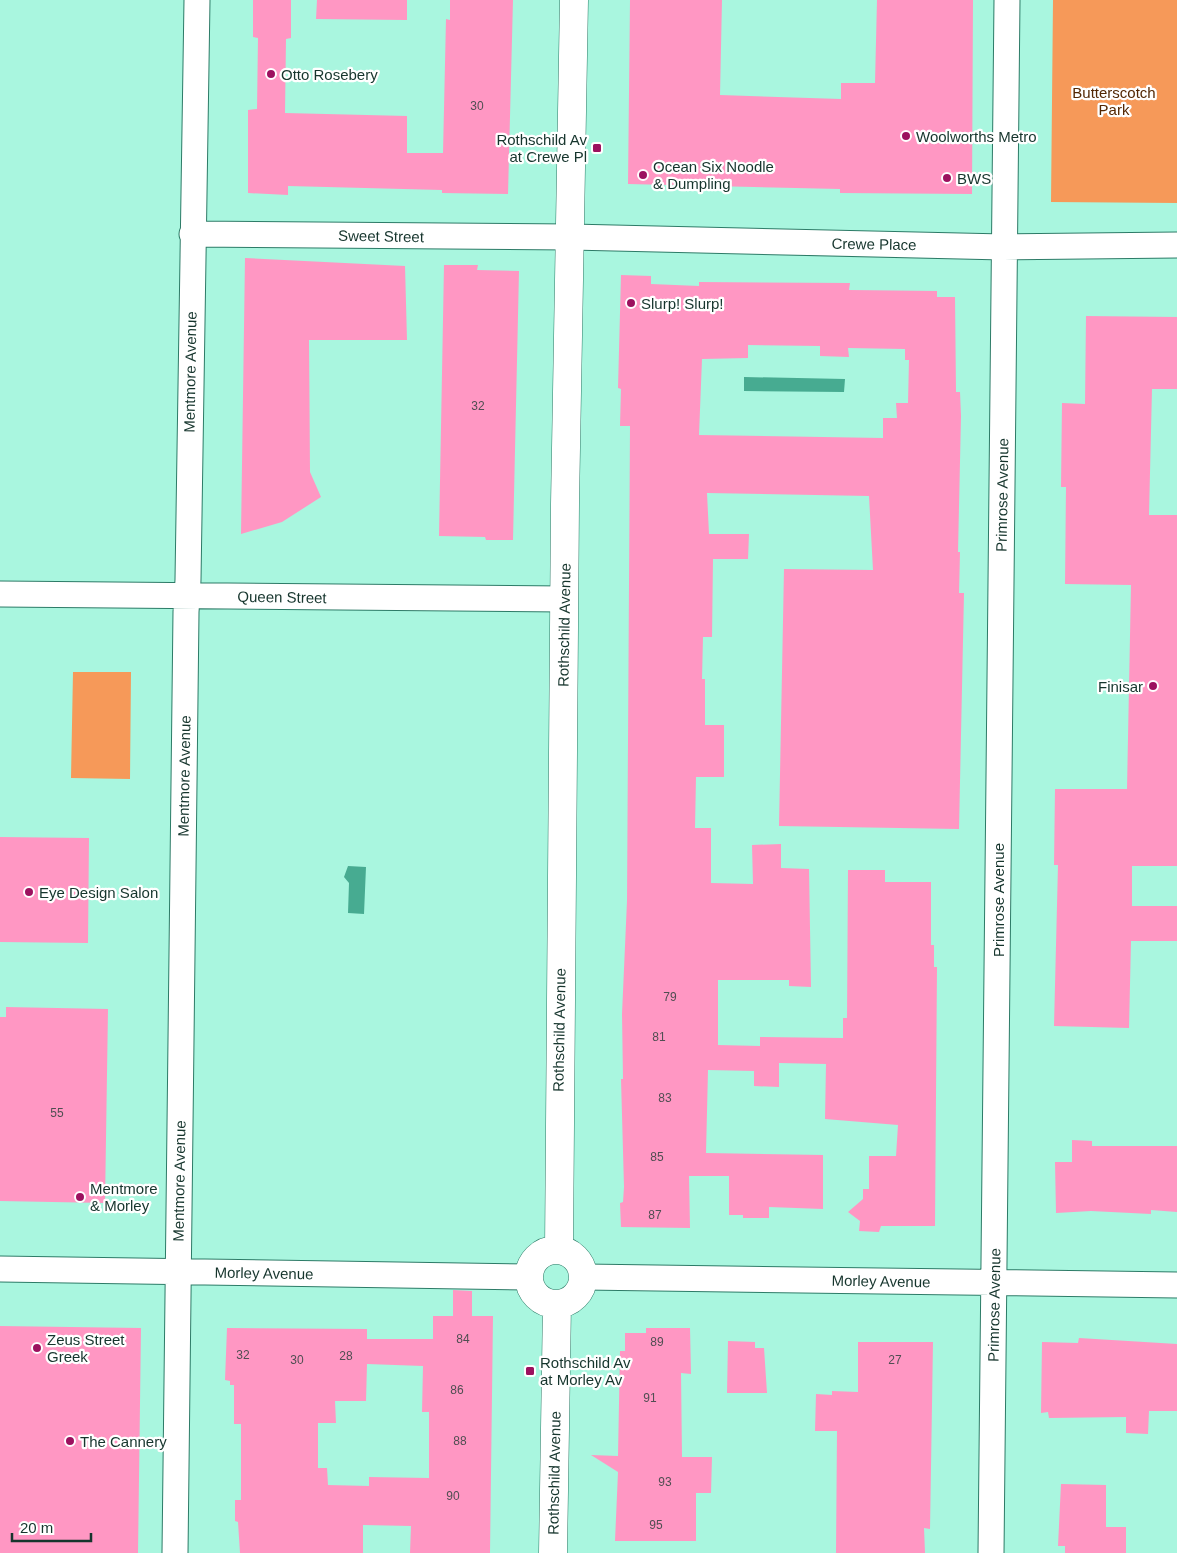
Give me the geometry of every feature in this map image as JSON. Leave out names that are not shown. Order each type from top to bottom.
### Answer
[{"type":"street","name":"Mentmore Avenue","points":[[175,1553],[192,234],[197,0]]},
{"type":"street","name":"Rothschild Avenue","points":[[559,1249],[564,600],[574,0]]},
{"type":"street","name":"Primrose Avenue","points":[[991,1553],[1007,0]]},
{"type":"street","name":"Sweet Street","points":[[192,234],[571,237]]},
{"type":"street","name":"Crewe Place","points":[[571,237],[1004,247],[1177,245]]},
{"type":"street","name":"Queen Street","points":[[0,594],[564,600]]},
{"type":"street","points":[[559,1249],[569,1252],[577,1258],[582,1267],[584,1277],[579,1293],[565,1302],[557,1304],[546,1302],[537,1296],[531,1288],[529,1277],[534,1260],[541,1254],[559,1249]]},
{"type":"street","name":"Morley Avenue","points":[[0,1269],[529,1277]]},
{"type":"street","name":"Morley Avenue","points":[[584,1277],[1177,1285]]},
{"type":"street","name":"Rothschild Avenue","points":[[553,1553],[557,1304]]},
{"type":"green space","name":"Butterscotch Park","points":[[1053,0],[1177,0],[1177,203],[1051,202]]},
{"type":"green space","points":[[73,672],[131,672],[130,779],[71,778]]},
{"type":"shaded area","points":[[744,377],[845,379],[844,392],[744,391]]},
{"type":"shaded area","points":[[348,866],[366,867],[364,914],[348,913],[349,883],[344,877]]},
{"type":"building","points":[[253,0],[291,0],[291,38],[286,39],[285,113],[407,116],[407,153],[443,153],[446,19],[450,20],[450,0],[513,0],[508,194],[442,193],[442,190],[288,186],[288,195],[248,193],[248,110],[257,109],[258,38],[253,37]]},
{"type":"building","points":[[317,0],[407,0],[407,20],[316,19]]},
{"type":"building","points":[[630,0],[722,0],[720,95],[841,99],[841,83],[875,83],[877,0],[973,0],[972,194],[840,193],[840,189],[628,184]]},
{"type":"building","points":[[245,258],[405,266],[407,340],[309,340],[310,472],[321,497],[282,522],[241,534]]},
{"type":"building","points":[[444,265],[478,265],[477,270],[519,271],[513,540],[439,536]]},
{"type":"building","points":[[621,275],[651,276],[651,284],[699,286],[699,282],[850,283],[849,290],[937,291],[937,297],[955,297],[956,392],[960,392],[961,416],[959,593],[964,593],[959,829],[779,826],[784,569],[873,570],[869,496],[707,493],[709,534],[749,534],[748,559],[713,559],[712,637],[703,637],[702,679],[705,679],[705,725],[724,725],[724,777],[696,777],[695,828],[711,828],[711,883],[753,884],[752,845],[781,844],[781,868],[809,869],[811,987],[789,986],[789,980],[718,980],[718,1045],[760,1046],[760,1037],[843,1038],[843,1018],[847,1018],[848,870],[885,870],[885,882],[931,882],[931,945],[934,945],[934,967],[937,967],[935,1226],[881,1226],[879,1232],[859,1231],[860,1221],[848,1212],[863,1199],[863,1189],[869,1189],[869,1156],[896,1156],[898,1125],[825,1119],[826,1064],[779,1063],[779,1087],[754,1086],[754,1071],[708,1070],[706,1153],[823,1155],[823,1209],[769,1207],[769,1218],[743,1218],[743,1215],[729,1215],[729,1176],[689,1176],[690,1228],[621,1227],[620,1203],[623,1202],[624,1187],[621,1079],[623,1079],[622,1014],[627,901],[630,426],[620,426],[621,389],[618,388]],"holes":[[[748,345],[820,346],[820,356],[849,357],[848,348],[905,349],[905,360],[909,360],[908,403],[896,403],[897,418],[883,418],[883,438],[699,435],[702,359],[748,358]]]},
{"type":"building","points":[[1086,316],[1177,317],[1177,389],[1152,389],[1149,515],[1177,515],[1177,866],[1132,866],[1132,906],[1177,906],[1177,941],[1131,941],[1129,1028],[1054,1026],[1058,865],[1054,865],[1055,789],[1127,789],[1131,585],[1065,584],[1066,487],[1061,487],[1062,403],[1085,404]]},
{"type":"building","points":[[0,837],[89,838],[88,943],[0,942]]},
{"type":"building","points":[[6,1007],[108,1009],[105,1203],[0,1201],[0,1017],[6,1017]]},
{"type":"building","points":[[1072,1140],[1092,1141],[1092,1146],[1177,1146],[1177,1212],[1151,1210],[1151,1214],[1091,1211],[1056,1213],[1055,1162],[1072,1162]]},
{"type":"building","points":[[453,1290],[472,1291],[472,1316],[493,1316],[490,1553],[410,1553],[411,1526],[363,1525],[363,1553],[240,1553],[238,1522],[235,1521],[235,1500],[241,1500],[241,1424],[234,1424],[234,1385],[230,1385],[230,1381],[225,1380],[227,1328],[367,1329],[367,1339],[433,1339],[433,1316],[453,1316]],"holes":[[[367,1364],[423,1366],[422,1412],[429,1412],[429,1478],[369,1477],[369,1486],[328,1485],[327,1468],[318,1468],[318,1423],[336,1423],[335,1401],[366,1401]]]},
{"type":"building","name":"The Cannery","points":[[0,1326],[141,1328],[138,1553],[0,1553]]},
{"type":"building","points":[[646,1328],[690,1328],[691,1374],[681,1373],[682,1457],[712,1457],[711,1493],[696,1493],[696,1541],[615,1541],[618,1472],[591,1455],[618,1456],[620,1351],[625,1351],[625,1333],[646,1333]]},
{"type":"building","points":[[1079,1338],[1177,1344],[1177,1411],[1149,1411],[1148,1434],[1126,1433],[1126,1417],[1049,1418],[1048,1412],[1041,1413],[1042,1342],[1078,1343]]},
{"type":"building","points":[[728,1341],[755,1342],[755,1348],[764,1348],[767,1393],[727,1393]]},
{"type":"building","points":[[858,1342],[933,1342],[930,1529],[924,1528],[925,1553],[836,1553],[837,1431],[815,1431],[816,1394],[832,1395],[832,1391],[858,1392]]},
{"type":"building","points":[[1061,1484],[1106,1485],[1106,1527],[1126,1527],[1126,1553],[1065,1553],[1065,1546],[1058,1546]]},
{"type":"place","name":"Otto Rosebery","points":[[271,74]]},
{"type":"place","name":"Woolworths Metro","points":[[906,136]]},
{"type":"place","name":"Rothschild Av at Crewe Pl","points":[[597,148]]},
{"type":"place","name":"Ocean Six Noodle & Dumpling","points":[[643,175]]},
{"type":"place","name":"BWS","points":[[947,178]]},
{"type":"place","name":"Slurp! Slurp!","points":[[631,303]]},
{"type":"place","name":"Finisar","points":[[1153,686]]},
{"type":"place","name":"Eye Design Salon","points":[[29,892]]},
{"type":"place","name":"Mentmore & Morley","points":[[80,1197]]},
{"type":"place","name":"Zeus Street Greek","points":[[37,1348]]},
{"type":"place","name":"Rothschild Av at Morley Av","points":[[530,1371]]},
{"type":"place","name":"The Cannery","points":[[70,1441]]}]
